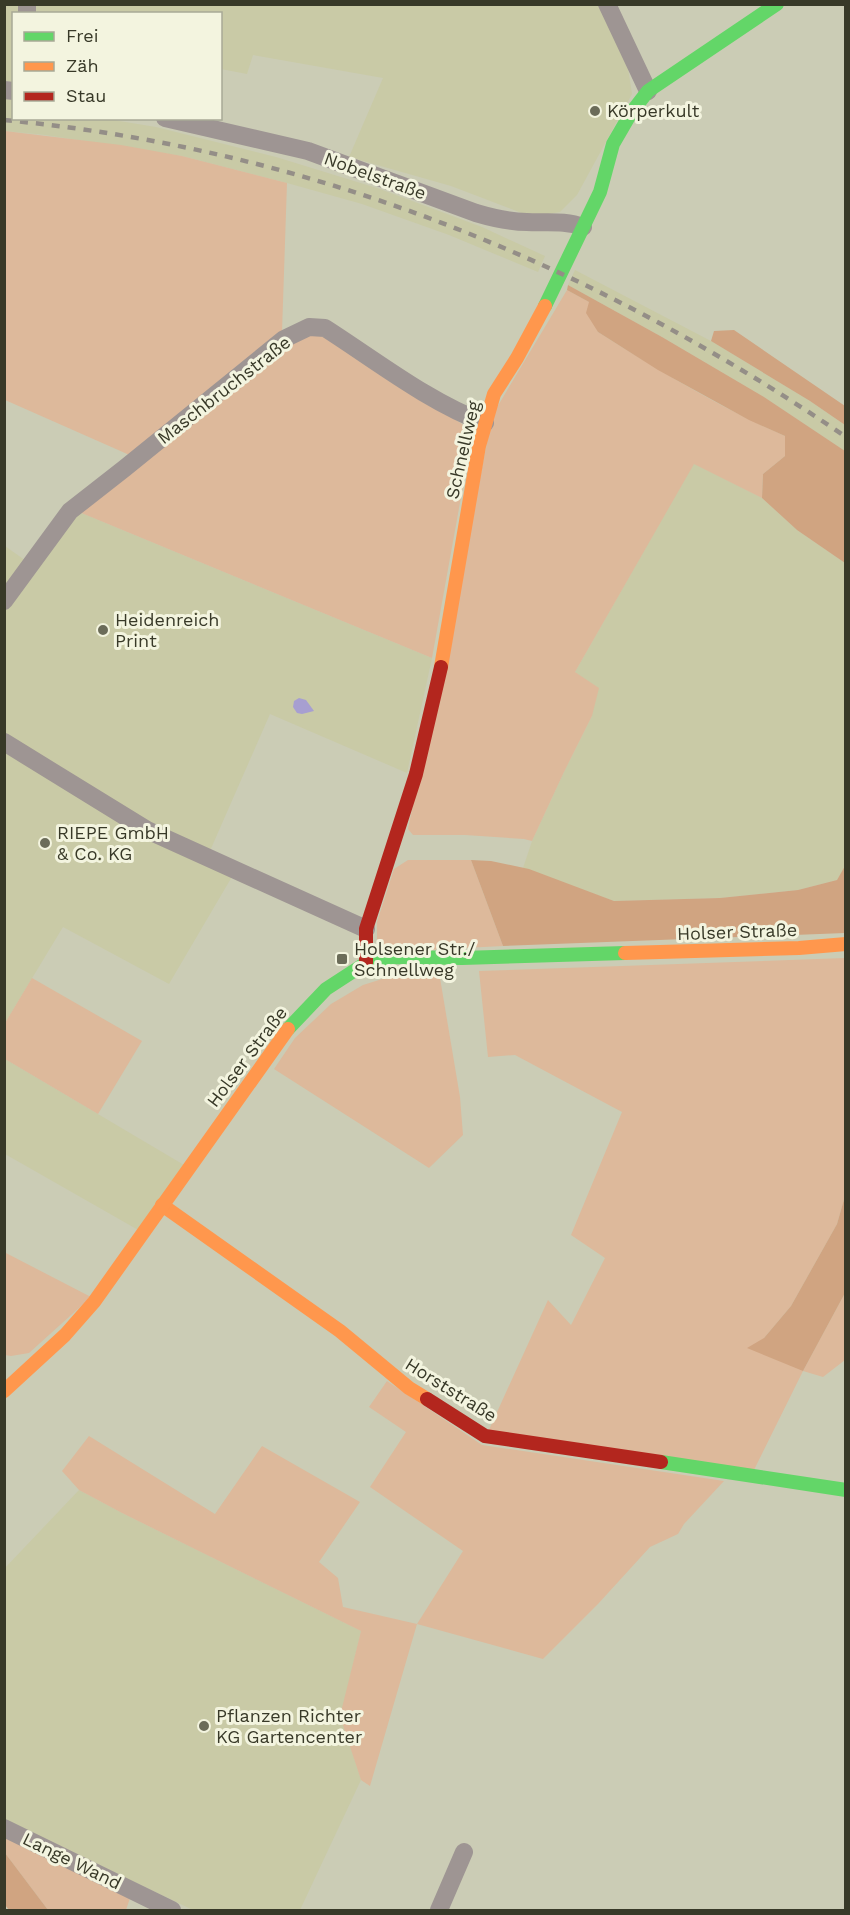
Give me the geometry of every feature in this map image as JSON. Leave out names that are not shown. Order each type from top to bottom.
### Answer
[{"type":"street","points":[[607,4],[648,90]]},
{"type":"street","name":"Schnellweg","points":[[366,963],[366,929],[419,762],[440,673],[484,423],[494,394],[532,332],[584,227],[600,192],[613,144],[626,120],[648,90],[777,4]]},
{"type":"street","name":"Nobelstraße","points":[[174,120],[308,151],[496,219],[562,222],[584,227]]},
{"type":"street","name":"Maschbruchstraße","points":[[4,601],[70,511],[284,339],[309,327],[326,328],[436,400],[463,415],[484,423]]},
{"type":"street","points":[[4,742],[147,830],[366,929]]},
{"type":"street","name":"Holser Straße","points":[[8,1383],[65,1335],[94,1302],[292,1024],[326,989],[366,963],[398,957],[462,958],[799,948],[846,944]]},
{"type":"street","name":"Horststraße","points":[[162,1205],[340,1331],[403,1384],[485,1436],[846,1490]]},
{"type":"street","name":"Lange Wand","points":[[4,1828],[145,1904],[172,1911]]},
{"type":"street","points":[[439,1911],[464,1852]]},
{"type":"shaded area","points":[[5,5],[601,5],[628,68],[632,94],[577,195],[560,212],[532,217],[451,186],[349,157],[383,78],[253,55],[247,74],[222,69],[222,12],[12,12],[12,120],[113,120],[156,127],[276,157],[380,189],[482,227],[545,256],[538,272],[449,235],[362,204],[287,183],[182,156],[5,131]]},
{"type":"shaded area","points":[[5,131],[121,145],[182,156],[287,183],[282,332],[134,457],[5,400]]},
{"type":"shaded area","points":[[575,270],[711,341],[810,401],[845,425],[845,451],[764,397],[568,285]]},
{"type":"shaded area","points":[[568,285],[764,397],[845,451],[845,563],[797,530],[762,498],[763,474],[785,456],[785,436],[749,420],[658,370],[598,332],[586,313],[589,302],[567,290]]},
{"type":"shaded area","points":[[567,290],[589,302],[598,332],[689,387],[785,436],[785,456],[763,474],[762,498],[694,464],[575,672],[599,688],[592,716],[532,841],[465,835],[413,835],[408,829],[493,414]]},
{"type":"shaded area","points":[[734,330],[845,406],[845,425],[711,341],[714,331]]},
{"type":"shaded area","points":[[312,333],[330,339],[462,424],[472,436],[432,658],[79,512],[289,343]]},
{"type":"shaded area","points":[[694,463],[762,498],[797,530],[845,563],[846,866],[837,880],[798,890],[720,898],[614,901],[523,868],[532,841],[592,716],[575,672]]},
{"type":"shaded area","points":[[79,512],[432,658],[407,773],[270,714],[206,860],[233,875],[169,984],[63,927],[5,1023],[5,546],[36,568]]},
{"type":"shaded area","points":[[299,698],[306,700],[314,711],[297,713],[293,707],[294,701]]},
{"type":"shaded area","points":[[408,860],[471,860],[503,946],[385,952],[377,943],[377,922],[394,869]]},
{"type":"shaded area","points":[[471,860],[491,861],[529,869],[614,901],[720,898],[798,890],[837,880],[845,866],[845,933],[503,946]]},
{"type":"shaded area","points":[[845,958],[845,1196],[837,1224],[791,1306],[764,1338],[803,1371],[753,1472],[488,1432],[548,1300],[571,1325],[605,1258],[571,1235],[622,1112],[515,1055],[488,1057],[479,971]]},
{"type":"shaded area","points":[[439,972],[460,1097],[463,1135],[429,1168],[274,1069],[295,1038],[331,1004],[363,985],[398,974]]},
{"type":"shaded area","points":[[32,978],[142,1041],[98,1114],[5,1059],[5,1023]]},
{"type":"shaded area","points":[[5,1059],[184,1165],[140,1231],[5,1154]]},
{"type":"shaded area","points":[[845,1196],[845,1293],[803,1371],[747,1348],[764,1338],[791,1306],[837,1224]]},
{"type":"shaded area","points":[[4,1252],[91,1297],[29,1353],[11,1356],[5,1355]]},
{"type":"shaded area","points":[[845,1293],[845,1360],[823,1377],[803,1371]]},
{"type":"shaded area","points":[[387,1381],[482,1445],[724,1481],[684,1524],[678,1534],[650,1547],[543,1659],[417,1624],[463,1551],[370,1487],[406,1432],[369,1407]]},
{"type":"shaded area","points":[[89,1436],[215,1514],[262,1446],[360,1502],[319,1562],[338,1578],[343,1607],[417,1624],[370,1786],[361,1780],[340,1716],[361,1631],[79,1490],[62,1471]]},
{"type":"shaded area","points":[[79,1490],[361,1631],[341,1716],[361,1780],[300,1910],[193,1910],[5,1820],[4,1569]]},
{"type":"shaded area","points":[[5,1836],[131,1895],[126,1910],[48,1910],[5,1853]]},
{"type":"shaded area","points":[[4,1853],[48,1910],[9,1910],[5,1905]]},
{"type":"railway","points":[[4,120],[118,135],[230,157],[339,187],[445,224],[549,268],[650,318],[749,375],[846,437]]},
{"type":"traffic: fast","points":[[545,306],[600,192],[613,144],[631,113],[648,91],[777,4]]},
{"type":"traffic: fast","points":[[288,1029],[326,989],[366,963],[397,957],[462,958],[625,953]]},
{"type":"traffic: fast","points":[[661,1462],[846,1490]]},
{"type":"traffic: slow","points":[[441,667],[479,446],[494,394],[517,358],[545,306]]},
{"type":"traffic: slow","points":[[625,953],[799,948],[846,944]]},
{"type":"traffic: slow","points":[[4,1391],[65,1335],[94,1302],[288,1029]]},
{"type":"traffic: slow","points":[[162,1205],[340,1331],[409,1388],[427,1399]]},
{"type":"traffic: jam","points":[[366,963],[366,929],[416,774],[441,667]]},
{"type":"traffic: jam","points":[[427,1399],[485,1436],[661,1462]]},
{"type":"place","name":"Körperkult","points":[[595,111]]},
{"type":"place","name":"Heidenreich Print","points":[[103,630]]},
{"type":"place","name":"RIEPE GmbH & Co. KG","points":[[45,843]]},
{"type":"place","name":"Holsener Str./ Schnellweg","points":[[342,959]]},
{"type":"place","name":"Pflanzen Richter KG Gartencenter","points":[[204,1726]]}]
